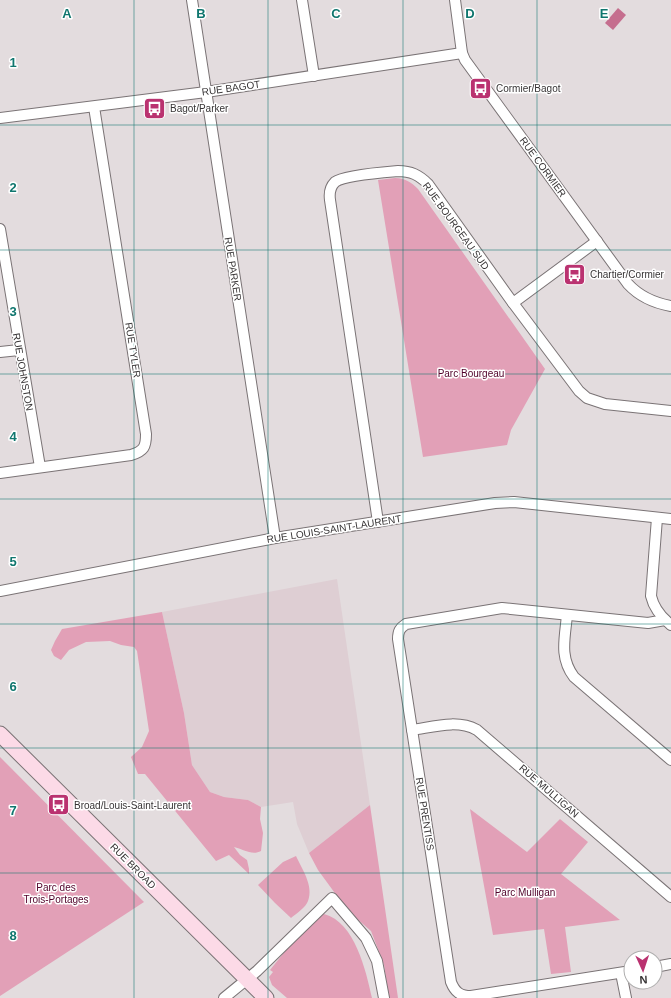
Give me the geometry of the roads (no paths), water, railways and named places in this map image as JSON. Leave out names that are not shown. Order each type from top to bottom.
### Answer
[{"type":"street","name":"RUE PARKER","points":[[192,0],[275,538]]},
{"type":"street","points":[[302,0],[314,76]]},
{"type":"street","name":"RUE CORMIER","points":[[455,0],[462,53],[491,96],[596,241],[634,290],[651,300],[671,306]]},
{"type":"street","name":"RUE BAGOT","points":[[0,118],[206,92],[462,53]]},
{"type":"street","name":"RUE TYLER","points":[[0,473],[131,455],[139,453],[144,448],[146,442],[94,107]]},
{"type":"street","name":"RUE BOURGEAU SUD","points":[[378,522],[330,200],[331,187],[339,180],[398,171],[408,171],[416,174],[428,184],[512,303],[576,388],[587,398],[605,404],[671,411]]},
{"type":"street","name":"RUE JOHNSTON","points":[[0,232],[40,467]]},
{"type":"street","points":[[512,303],[596,241]]},
{"type":"street","points":[[0,352],[19,350]]},
{"type":"street","name":"RUE LOUIS-SAINT-LAURENT","points":[[0,591],[275,538],[458,508],[505,502],[671,519]]},
{"type":"street","points":[[657,518],[651,596],[653,605],[657,612],[668,622]]},
{"type":"street","name":"RUE PRENTISS","points":[[623,972],[471,996],[463,996],[457,993],[451,982],[398,645],[398,632],[406,624],[412,622],[502,608],[648,623],[668,622]]},
{"type":"street","points":[[567,615],[564,652],[565,661],[574,677],[671,760]]},
{"type":"street","name":"RUE MULLIGAN","points":[[412,730],[461,724],[476,730],[671,896]]},
{"type":"street","name":"RUE BROAD","points":[[0,734],[266,998]]},
{"type":"street","points":[[224,998],[257,971],[332,898],[366,938],[377,962],[384,998]]},
{"type":"place","name":"Cormier/Bagot","points":[[480,88]]},
{"type":"place","name":"Bagot/Parker","points":[[154,108]]},
{"type":"place","name":"Chartier/Cormier","points":[[575,274]]},
{"type":"place","name":"Broad/Louis-Saint-Laurent","points":[[58,805]]},
{"type":"park label","name":"Parc Bourgeau","points":[[471,373]]},
{"type":"park label","name":"Parc des Trois-Portages","points":[[56,892]]},
{"type":"park label","name":"Parc Mulligan","points":[[525,892]]}]
